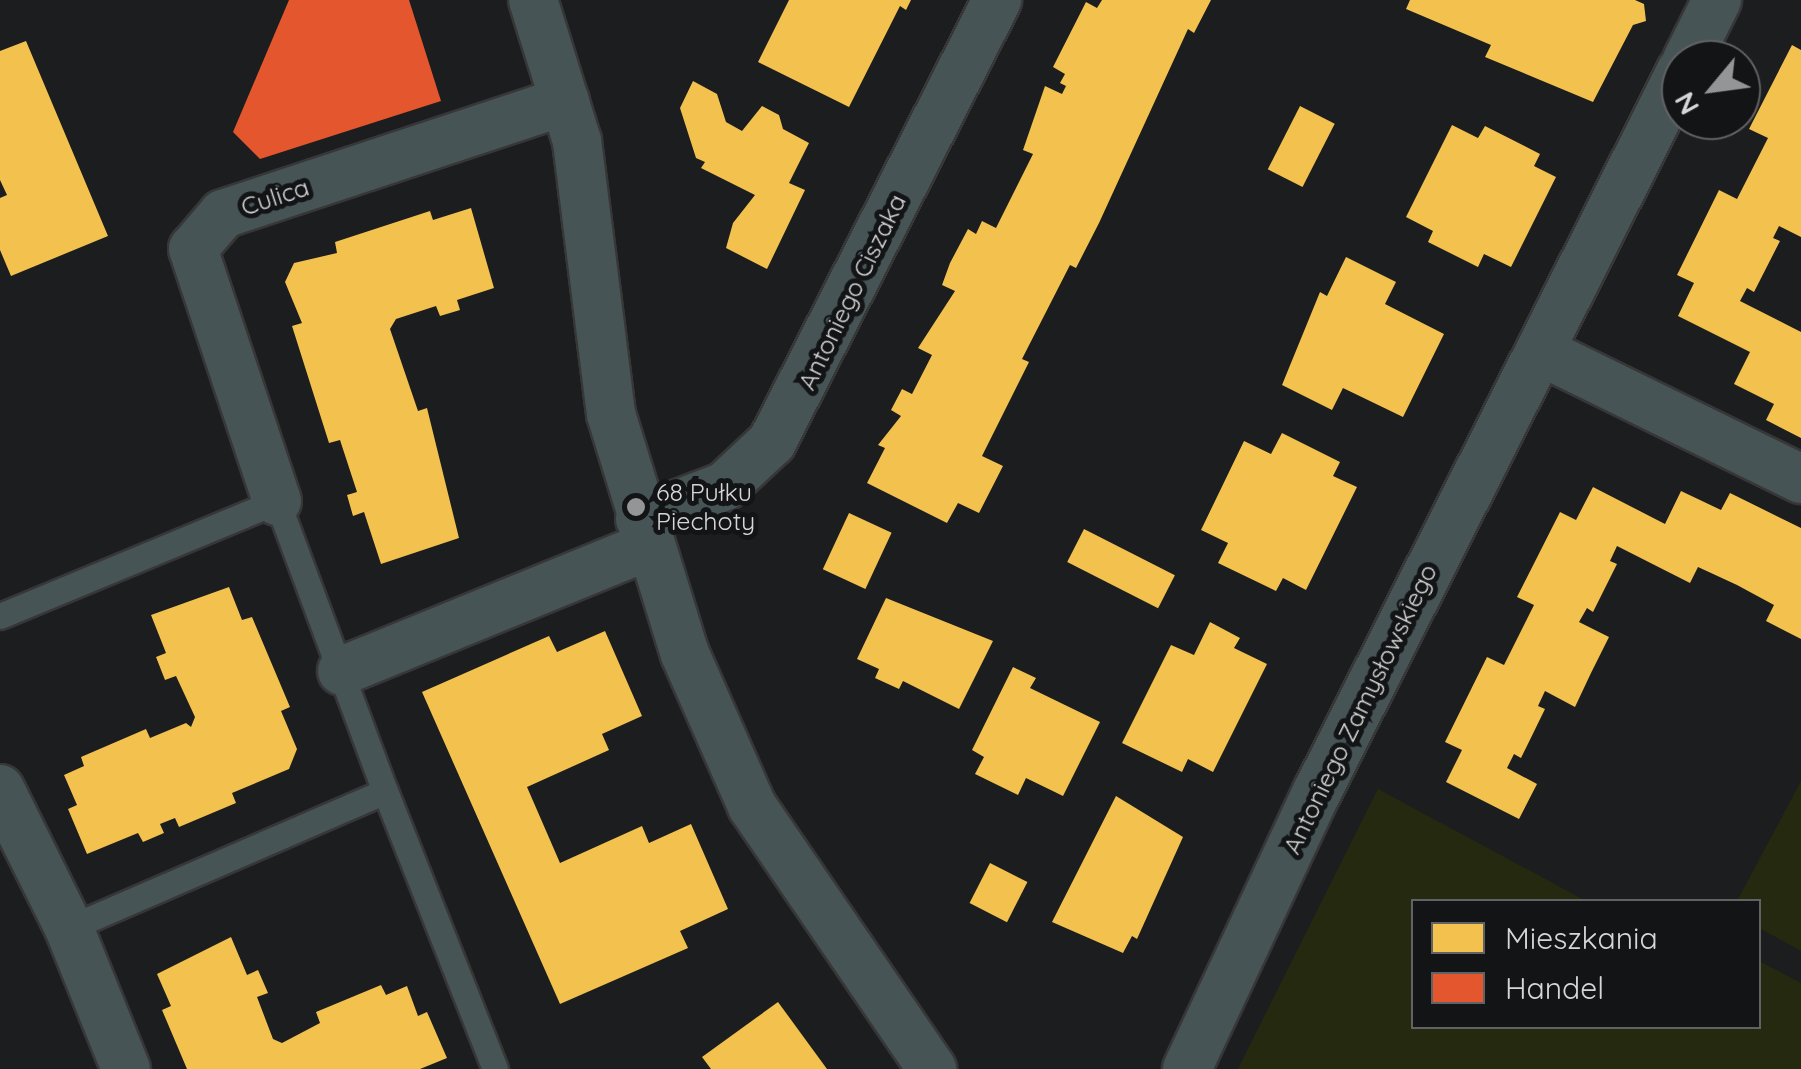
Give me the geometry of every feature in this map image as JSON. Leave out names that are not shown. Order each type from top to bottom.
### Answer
[{"type":"street","points":[[533,0],[565,101],[586,202],[611,414],[644,532],[686,654],[752,806],[932,1069]]},
{"type":"street","name":"Antoniego Ciszaka","points":[[342,671],[644,532],[725,486],[772,442],[997,0]]},
{"type":"street","points":[[1696,40],[1717,0]]},
{"type":"street","name":"Culica","points":[[276,501],[193,249],[223,214],[565,101]]},
{"type":"street","name":"Antoniego Zamysłowskiego","points":[[1186,1069],[1317,792],[1661,111]]},
{"type":"street","points":[[1540,351],[1801,479]]},
{"type":"street","points":[[0,789],[69,928],[126,1069]]},
{"type":"lane","points":[[0,616],[276,501],[495,1069]]},
{"type":"lane","points":[[69,928],[386,791]]},
{"type":"green space","points":[[1801,781],[1801,951],[1761,929],[1761,899],[1738,899]]},
{"type":"green space","points":[[1378,789],[1582,899],[1411,899],[1411,1029],[1761,1029],[1761,962],[1801,983],[1801,1069],[1238,1069]]},
{"type":"building: Mieszkania","points":[[789,0],[911,0],[906,10],[900,6],[849,107],[758,62]]},
{"type":"building: Mieszkania","points":[[1102,0],[1211,0],[1194,33],[1188,29],[1099,223],[1076,268],[1070,265],[1022,359],[1029,362],[982,456],[1003,466],[979,513],[958,503],[947,523],[867,483],[885,448],[878,445],[901,416],[891,410],[902,389],[912,394],[932,355],[918,348],[955,291],[942,285],[950,263],[968,229],[976,234],[982,221],[996,228],[1033,154],[1023,150],[1045,86],[1062,94],[1066,86],[1060,83],[1065,74],[1053,67],[1086,2],[1097,8]]},
{"type":"building: Mieszkania","points":[[1410,0],[1635,0],[1644,4],[1646,21],[1633,25],[1593,102],[1485,57],[1491,45],[1406,9]]},
{"type":"building: Mieszkania","points":[[26,41],[108,236],[11,276],[0,250],[0,198],[7,195],[0,180],[0,51]]},
{"type":"building: Mieszkania","points":[[1792,45],[1801,50],[1801,237],[1779,226],[1773,238],[1780,241],[1754,292],[1747,288],[1740,301],[1801,332],[1801,438],[1766,420],[1774,404],[1734,384],[1750,352],[1678,316],[1694,283],[1677,275],[1719,190],[1737,199],[1768,138],[1761,135],[1761,106]]},
{"type":"building: Mieszkania","points":[[693,81],[717,94],[726,122],[742,131],[762,106],[779,115],[783,129],[809,143],[789,183],[805,190],[767,269],[726,248],[733,223],[755,195],[701,168],[705,162],[696,158],[680,108]]},
{"type":"building: Mieszkania","points":[[1300,106],[1335,124],[1303,187],[1268,169]]},
{"type":"building: Mieszkania","points":[[1452,125],[1478,138],[1485,126],[1540,154],[1534,166],[1556,177],[1511,267],[1484,254],[1478,267],[1428,242],[1433,231],[1406,217]]},
{"type":"building: Mieszkania","points":[[471,208],[494,288],[457,300],[460,310],[440,316],[436,306],[396,319],[390,329],[418,411],[427,408],[459,538],[381,564],[364,512],[353,516],[347,495],[357,492],[340,440],[329,443],[292,326],[302,323],[285,282],[294,263],[337,253],[335,242],[430,211],[433,220]]},
{"type":"building: Mieszkania","points":[[1346,257],[1396,282],[1385,304],[1444,334],[1403,417],[1343,388],[1332,410],[1282,385],[1320,292],[1327,296]]},
{"type":"building: Mieszkania","points":[[1282,433],[1340,462],[1333,476],[1357,487],[1306,590],[1283,578],[1276,591],[1218,563],[1228,543],[1201,530],[1244,441],[1271,454]]},
{"type":"building: Mieszkania","points":[[1593,487],[1665,524],[1681,491],[1721,510],[1730,493],[1801,528],[1801,639],[1766,621],[1774,605],[1737,585],[1698,567],[1690,583],[1617,546],[1610,561],[1617,564],[1593,612],[1587,608],[1579,622],[1609,637],[1575,707],[1545,691],[1538,706],[1545,709],[1521,758],[1514,754],[1507,768],[1537,784],[1519,819],[1446,782],[1462,750],[1445,742],[1487,657],[1504,665],[1534,605],[1517,597],[1560,512],[1576,520]]},
{"type":"building: Mieszkania","points":[[849,513],[892,533],[865,589],[823,569]]},
{"type":"building: Mieszkania","points":[[1084,529],[1175,575],[1158,608],[1067,562]]},
{"type":"building: Mieszkania","points":[[229,587],[242,620],[252,617],[290,707],[281,711],[297,749],[289,769],[232,793],[236,803],[179,827],[175,818],[160,824],[164,833],[143,842],[138,833],[87,854],[68,809],[77,805],[64,775],[84,766],[81,757],[146,729],[150,738],[186,723],[191,727],[195,717],[176,676],[165,680],[156,657],[166,653],[151,615]]},
{"type":"building: Mieszkania","points":[[886,598],[993,641],[959,709],[903,681],[899,689],[875,678],[879,669],[857,659]]},
{"type":"building: Mieszkania","points":[[1210,622],[1240,638],[1234,648],[1267,664],[1213,772],[1188,759],[1182,772],[1122,743],[1171,645],[1194,655]]},
{"type":"building: Mieszkania","points":[[605,631],[642,716],[602,734],[609,750],[527,787],[560,863],[642,826],[649,843],[691,824],[728,909],[680,931],[688,948],[560,1004],[422,692],[549,636],[557,652]]},
{"type":"building: Mieszkania","points":[[1013,667],[1036,678],[1030,688],[1100,722],[1063,796],[1026,778],[1018,795],[975,774],[984,757],[972,750]]},
{"type":"building: Mieszkania","points":[[1116,796],[1183,837],[1137,939],[1132,936],[1123,953],[1052,922]]},
{"type":"building: Mieszkania","points":[[990,863],[1027,882],[1007,922],[970,903]]},
{"type":"building: Mieszkania","points":[[231,937],[247,975],[258,970],[268,993],[257,997],[273,1039],[282,1043],[320,1023],[316,1012],[381,985],[386,995],[407,986],[418,1016],[427,1012],[447,1058],[420,1069],[187,1069],[162,1010],[171,1006],[157,974]]},
{"type":"building: Mieszkania","points":[[778,1002],[827,1069],[711,1069],[702,1057]]},
{"type":"building: Handel","points":[[289,0],[409,0],[441,101],[260,159],[233,132]]},
{"type":"place","name":"68 Pułku Piechoty","points":[[636,507]]}]
